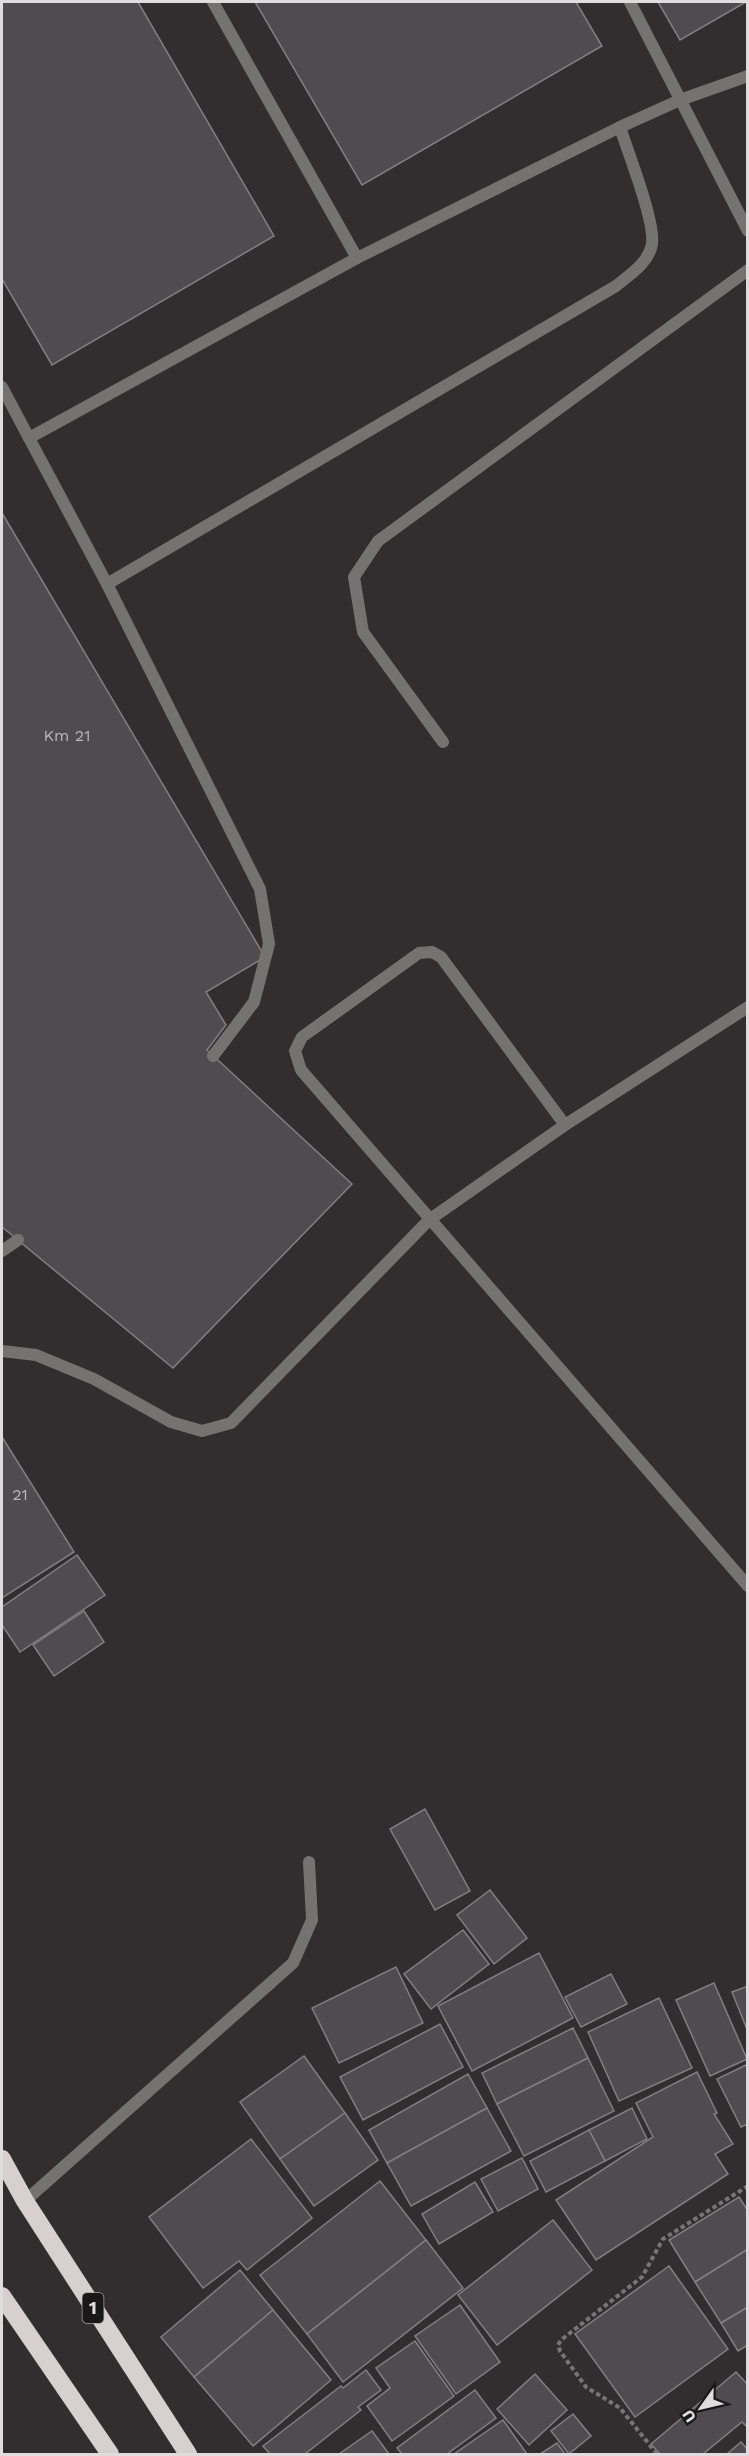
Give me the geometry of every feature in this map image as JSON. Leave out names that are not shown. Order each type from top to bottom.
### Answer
[{"type":"highway","name":"1","points":[[2,2159],[25,2202],[188,2454]]},
{"type":"highway","points":[[2,2296],[110,2454]]},
{"type":"lane","points":[[213,2],[357,258]]},
{"type":"lane","points":[[630,2],[747,231]]},
{"type":"lane","points":[[29,438],[357,258],[620,127],[680,100],[747,76]]},
{"type":"lane","points":[[107,585],[616,286],[641,265],[652,245],[647,211],[620,127]]},
{"type":"lane","points":[[443,742],[363,632],[354,577],[378,541],[747,270]]},
{"type":"lane","points":[[2,387],[107,585],[260,889],[269,944],[254,1002],[213,1056]]},
{"type":"lane","points":[[565,1125],[441,957],[432,952],[419,953],[302,1037],[295,1051],[301,1070],[747,1586]]},
{"type":"lane","points":[[2,1351],[36,1355],[94,1380],[171,1422],[202,1431],[231,1423],[429,1220],[565,1125],[747,1007]]},
{"type":"lane","points":[[2,1251],[18,1240]]},
{"type":"lane","points":[[25,2202],[293,1963],[312,1920],[309,1862]]},
{"type":"path","points":[[657,2454],[620,2408],[582,2382],[558,2345],[561,2340],[642,2277],[663,2239],[747,2187]]},
{"type":"building","points":[[2,2],[138,2],[274,236],[52,365],[2,279]]},
{"type":"building","points":[[255,2],[576,2],[602,46],[362,185]]},
{"type":"building","points":[[658,2],[746,2],[680,40]]},
{"type":"building","points":[[2,513],[265,957],[206,992],[226,1025],[207,1050],[352,1184],[173,1368],[2,1227]]},
{"type":"building","points":[[2,1437],[74,1552],[2,1598]]},
{"type":"building","points":[[77,1555],[105,1595],[20,1652],[2,1625],[2,1607]]},
{"type":"building","points":[[84,1611],[104,1642],[54,1676],[33,1645]]},
{"type":"building","points":[[425,1809],[470,1891],[435,1910],[390,1829]]},
{"type":"building","points":[[490,1890],[527,1938],[494,1964],[457,1915]]},
{"type":"building","points":[[463,1930],[489,1964],[431,2009],[404,1974]]},
{"type":"building","points":[[539,1953],[573,2018],[472,2071],[438,2006]]},
{"type":"building","points":[[396,1967],[423,2023],[339,2063],[312,2008]]},
{"type":"building","points":[[611,1974],[627,2004],[581,2027],[565,1997]]},
{"type":"building","points":[[714,1983],[747,2059],[710,2076],[676,2000]]},
{"type":"building","points":[[748,1986],[748,2032],[732,1992]]},
{"type":"building","points":[[659,1998],[692,2068],[619,2101],[588,2032]]},
{"type":"building","points":[[440,2024],[463,2067],[363,2120],[340,2077]]},
{"type":"building","points":[[573,2028],[588,2058],[497,2104],[482,2073]]},
{"type":"building","points":[[304,2056],[345,2113],[280,2159],[240,2102]]},
{"type":"building","points":[[588,2058],[614,2111],[524,2156],[497,2104]]},
{"type":"building","points":[[748,2064],[748,2124],[741,2127],[717,2079]]},
{"type":"building","points":[[697,2072],[717,2113],[714,2114],[733,2144],[715,2154],[728,2174],[596,2260],[556,2200],[653,2137],[636,2103]]},
{"type":"building","points":[[468,2074],[487,2108],[387,2163],[369,2130]]},
{"type":"building","points":[[487,2108],[511,2151],[411,2206],[387,2163]]},
{"type":"building","points":[[632,2108],[647,2139],[605,2161],[589,2130]]},
{"type":"building","points":[[345,2113],[378,2160],[314,2206],[280,2159]]},
{"type":"building","points":[[589,2130],[605,2161],[546,2192],[530,2161]]},
{"type":"building","points":[[251,2139],[312,2218],[247,2270],[239,2261],[203,2288],[149,2217]]},
{"type":"building","points":[[522,2158],[538,2189],[498,2211],[481,2179]]},
{"type":"building","points":[[380,2181],[426,2240],[307,2334],[260,2275]]},
{"type":"building","points":[[475,2182],[493,2212],[439,2244],[422,2214]]},
{"type":"building","points":[[739,2197],[748,2211],[748,2249],[695,2282],[669,2240]]},
{"type":"building","points":[[553,2220],[592,2270],[497,2345],[458,2295]]},
{"type":"building","points":[[426,2240],[463,2288],[343,2382],[307,2334]]},
{"type":"building","points":[[748,2249],[748,2307],[721,2323],[695,2282]]},
{"type":"building","points":[[669,2266],[728,2349],[635,2417],[575,2334]]},
{"type":"building","points":[[240,2270],[273,2310],[194,2377],[161,2337]]},
{"type":"building","points":[[460,2305],[500,2362],[456,2394],[415,2336]]},
{"type":"building","points":[[748,2307],[748,2345],[738,2351],[721,2323]]},
{"type":"building","points":[[273,2310],[331,2380],[253,2446],[194,2377]]},
{"type":"building","points":[[415,2341],[454,2396],[392,2441],[367,2406],[390,2388],[376,2368]]},
{"type":"building","points":[[366,2370],[381,2390],[358,2407],[361,2410],[305,2454],[270,2454],[263,2446],[341,2386],[343,2388]]},
{"type":"building","points":[[736,2372],[748,2385],[748,2428],[742,2422],[703,2454],[660,2454],[651,2444]]},
{"type":"building","points":[[535,2374],[567,2410],[529,2445],[497,2409]]},
{"type":"building","points":[[475,2390],[496,2418],[447,2454],[402,2454],[397,2448]]},
{"type":"building","points":[[573,2414],[591,2436],[569,2454],[551,2431]]},
{"type":"building","points":[[503,2420],[527,2454],[454,2454]]},
{"type":"building","points":[[372,2431],[389,2454],[339,2454]]},
{"type":"building","points":[[741,2442],[748,2450],[748,2454],[727,2454]]},
{"type":"building","points":[[557,2443],[565,2454],[540,2454]]}]
